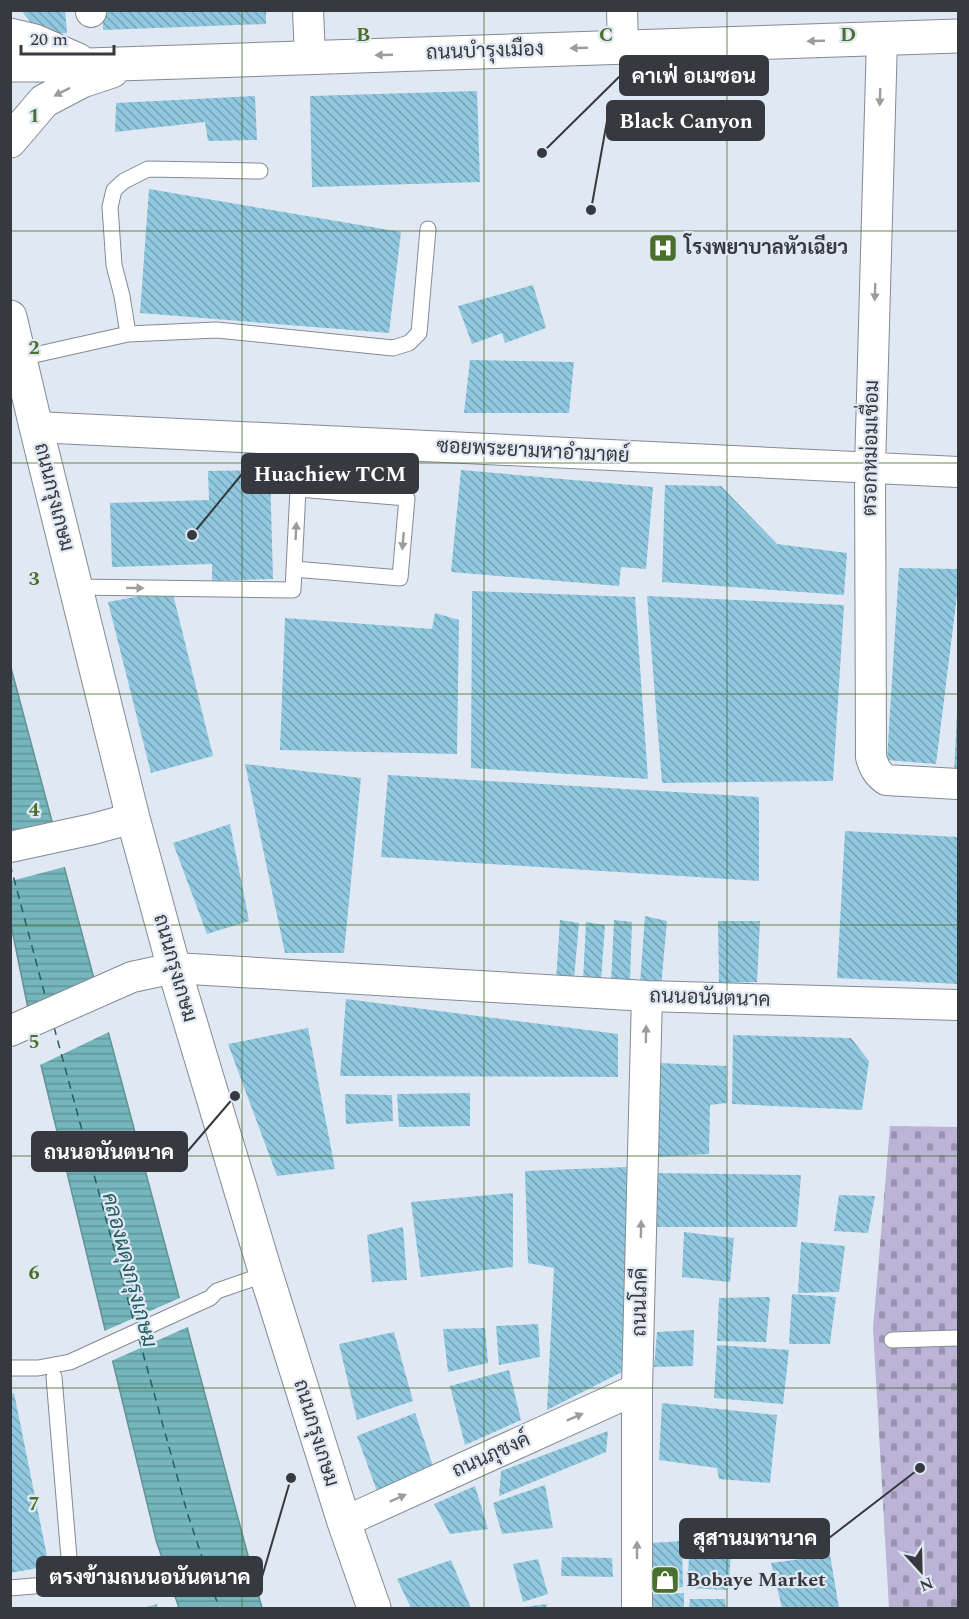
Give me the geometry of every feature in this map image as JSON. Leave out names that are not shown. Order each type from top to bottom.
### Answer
[{"type":"main road","points":[[10,35],[36,41],[88,65]]},
{"type":"main road","name":"ถนนบำรุงเมือง","points":[[10,65],[88,65],[958,36]]},
{"type":"main road","points":[[10,141],[44,101],[82,81],[136,63]]},
{"type":"main road","name":"ถนนกรุงเกษม","points":[[10,317],[133,818],[174,968],[266,1274],[344,1522],[374,1608]]},
{"type":"street","points":[[308,10],[310,57]]},
{"type":"street","points":[[622,10],[623,47]]},
{"type":"street","name":"ตรอกหม่อมเชื่อม","points":[[882,38],[870,468],[873,767],[886,780],[958,784]]},
{"type":"street","name":"ซอยพระยามหาอำมาตย์","points":[[36,427],[958,472]]},
{"type":"street","points":[[10,847],[133,818]]},
{"type":"street","name":"ถนนอนันตนาค","points":[[19,1027],[132,977],[174,968],[647,996],[958,1005]]},
{"type":"street","name":"ถนนโภคี","points":[[637,1608],[637,1389],[647,996]]},
{"type":"street","name":"ถนนภุชงค์","points":[[344,1522],[637,1389]]},
{"type":"lane","points":[[128,334],[114,265],[110,207],[114,190],[124,181],[148,169],[260,171]]},
{"type":"lane","points":[[21,358],[128,334],[218,330],[393,348],[409,343],[419,333],[428,230]]},
{"type":"lane","points":[[76,587],[293,590],[300,440]]},
{"type":"lane","points":[[294,569],[400,578],[407,498],[298,489]]},
{"type":"lane","points":[[10,1368],[38,1368],[70,1362],[210,1298],[217,1292],[266,1274]]},
{"type":"lane","points":[[892,1340],[958,1338]]},
{"type":"lane","points":[[10,1588],[57,1584],[67,1579],[70,1570],[54,1377]]},
{"type":"green space","points":[[890,1126],[958,1127],[958,1608],[889,1608],[873,1328]]},
{"type":"water","name":"คลองผดุงกรุงเกษม","points":[[10,664],[262,1608],[179,1608],[156,1540],[32,1028],[11,925]]},
{"type":"pier","points":[[56,824],[68,866],[11,881],[11,836]]},
{"type":"pier","points":[[97,979],[111,1031],[38,1066],[29,1028]]},
{"type":"pier","points":[[182,1297],[190,1326],[109,1362],[102,1332]]},
{"type":"building","points":[[21,10],[65,10],[67,33],[40,34]]},
{"type":"building","points":[[103,10],[266,10],[266,24],[103,30]]},
{"type":"building","points":[[477,91],[480,182],[312,187],[310,96]]},
{"type":"building","points":[[255,96],[257,140],[208,141],[205,122],[115,132],[116,103]]},
{"type":"building","points":[[149,189],[401,232],[389,333],[140,313]]},
{"type":"building","points":[[533,285],[546,328],[505,343],[502,333],[472,344],[458,306]]},
{"type":"building","points":[[470,360],[574,362],[569,413],[464,413]]},
{"type":"building","points":[[310,447],[374,449],[371,467],[307,466]]},
{"type":"building","points":[[270,470],[273,579],[212,581],[212,564],[112,567],[110,503],[209,500],[208,471]]},
{"type":"building","points":[[461,470],[653,487],[646,569],[621,567],[619,586],[451,572]]},
{"type":"building","points":[[665,485],[721,486],[777,544],[847,553],[844,595],[662,582]]},
{"type":"building","points":[[899,568],[958,569],[958,587],[936,764],[887,760]]},
{"type":"building","points":[[172,590],[213,756],[151,773],[108,602]]},
{"type":"building","points":[[472,591],[635,597],[648,779],[471,768]]},
{"type":"building","points":[[647,596],[844,605],[833,781],[662,783]]},
{"type":"building","points":[[435,613],[459,620],[457,754],[280,750],[285,618],[432,629]]},
{"type":"building","points":[[958,712],[958,774],[954,773]]},
{"type":"building","points":[[245,764],[361,778],[344,953],[285,953]]},
{"type":"building","points":[[388,775],[759,797],[759,881],[381,857]]},
{"type":"building","points":[[230,824],[249,921],[207,934],[173,843]]},
{"type":"building","points":[[845,831],[958,837],[958,984],[837,978]]},
{"type":"building","points":[[645,916],[667,921],[661,987],[640,984]]},
{"type":"building","points":[[560,920],[579,923],[574,979],[556,980]]},
{"type":"building","points":[[614,920],[632,922],[630,982],[611,981]]},
{"type":"building","points":[[718,921],[760,921],[757,982],[719,983]]},
{"type":"building","points":[[586,922],[605,925],[601,981],[583,981]]},
{"type":"building","points":[[346,999],[618,1034],[618,1077],[340,1076]]},
{"type":"building","points":[[308,1028],[335,1169],[277,1176],[228,1044]]},
{"type":"building","points":[[733,1035],[851,1038],[869,1061],[862,1110],[732,1104]]},
{"type":"building","points":[[659,1063],[726,1066],[727,1103],[710,1105],[709,1154],[657,1157]]},
{"type":"building","points":[[470,1093],[470,1126],[399,1127],[397,1094]]},
{"type":"building","points":[[345,1094],[392,1095],[393,1121],[346,1124]]},
{"type":"building","points":[[627,1167],[622,1372],[547,1410],[554,1268],[528,1263],[525,1171]]},
{"type":"building","points":[[656,1173],[801,1175],[797,1227],[656,1227]]},
{"type":"building","points":[[513,1193],[513,1267],[421,1277],[411,1202]]},
{"type":"building","points":[[839,1195],[875,1196],[868,1233],[834,1231]]},
{"type":"building","points":[[403,1227],[407,1280],[372,1282],[367,1235]]},
{"type":"building","points":[[684,1232],[734,1238],[730,1282],[682,1277]]},
{"type":"building","points":[[801,1242],[845,1246],[839,1292],[798,1293]]},
{"type":"building","points":[[792,1294],[836,1297],[830,1344],[789,1344]]},
{"type":"building","points":[[770,1297],[766,1342],[717,1341],[719,1298]]},
{"type":"building","points":[[538,1324],[540,1357],[499,1365],[496,1326]]},
{"type":"building","points":[[485,1328],[488,1363],[448,1372],[443,1329]]},
{"type":"building","points":[[694,1330],[693,1366],[654,1367],[657,1332]]},
{"type":"building","points":[[394,1332],[413,1401],[357,1420],[339,1344]]},
{"type":"building","points":[[717,1345],[789,1350],[783,1404],[714,1398]]},
{"type":"building","points":[[509,1370],[521,1420],[465,1445],[450,1386]]},
{"type":"building","points":[[14,1393],[49,1566],[10,1573],[10,1394]]},
{"type":"building","points":[[662,1403],[777,1415],[770,1483],[719,1479],[717,1468],[659,1460]]},
{"type":"building","points":[[415,1413],[434,1469],[378,1494],[357,1436]]},
{"type":"building","points":[[608,1431],[606,1452],[499,1496],[501,1471]]},
{"type":"building","points":[[545,1485],[553,1528],[502,1534],[493,1503]]},
{"type":"building","points":[[475,1486],[488,1529],[450,1534],[434,1504]]},
{"type":"building","points":[[682,1541],[683,1587],[645,1591],[650,1543]]},
{"type":"building","points":[[690,1542],[732,1543],[728,1590],[687,1588]]},
{"type":"building","points":[[830,1555],[839,1608],[782,1608],[771,1563]]},
{"type":"building","points":[[562,1557],[612,1558],[613,1577],[561,1576]]},
{"type":"building","points":[[538,1559],[548,1594],[523,1602],[513,1564]]},
{"type":"building","points":[[451,1560],[471,1608],[411,1608],[397,1579]]},
{"type":"building","points":[[684,1593],[684,1608],[644,1608],[644,1594]]},
{"type":"building","points":[[690,1599],[725,1599],[726,1608],[689,1608]]},
{"type":"building","points":[[157,1604],[157,1608],[143,1608]]},
{"type":"building","points":[[547,1604],[546,1608],[525,1608],[525,1607]]},
{"type":"ferry route","points":[[10,864],[46,999]]},
{"type":"ferry route","points":[[54,1027],[135,1326]]},
{"type":"ferry route","points":[[139,1339],[187,1512],[219,1608]]},
{"type":"place","name":"คาเฟ่ อเมซอน","points":[[542,153]]},
{"type":"place","name":"Black Canyon","points":[[591,210]]},
{"type":"place","name":"โรงพยาบาลหัวเฉียว","points":[[663,248]]},
{"type":"place","name":"Huachiew TCM","points":[[192,535]]},
{"type":"place","name":"ถนนอนันตนาค","points":[[235,1096]]},
{"type":"place","name":"สุสานมหานาค","points":[[920,1468]]},
{"type":"place","name":"ตรงข้ามถนนอนันตนาค","points":[[291,1478]]},
{"type":"place","name":"Bobaye Market","points":[[665,1580]]}]
